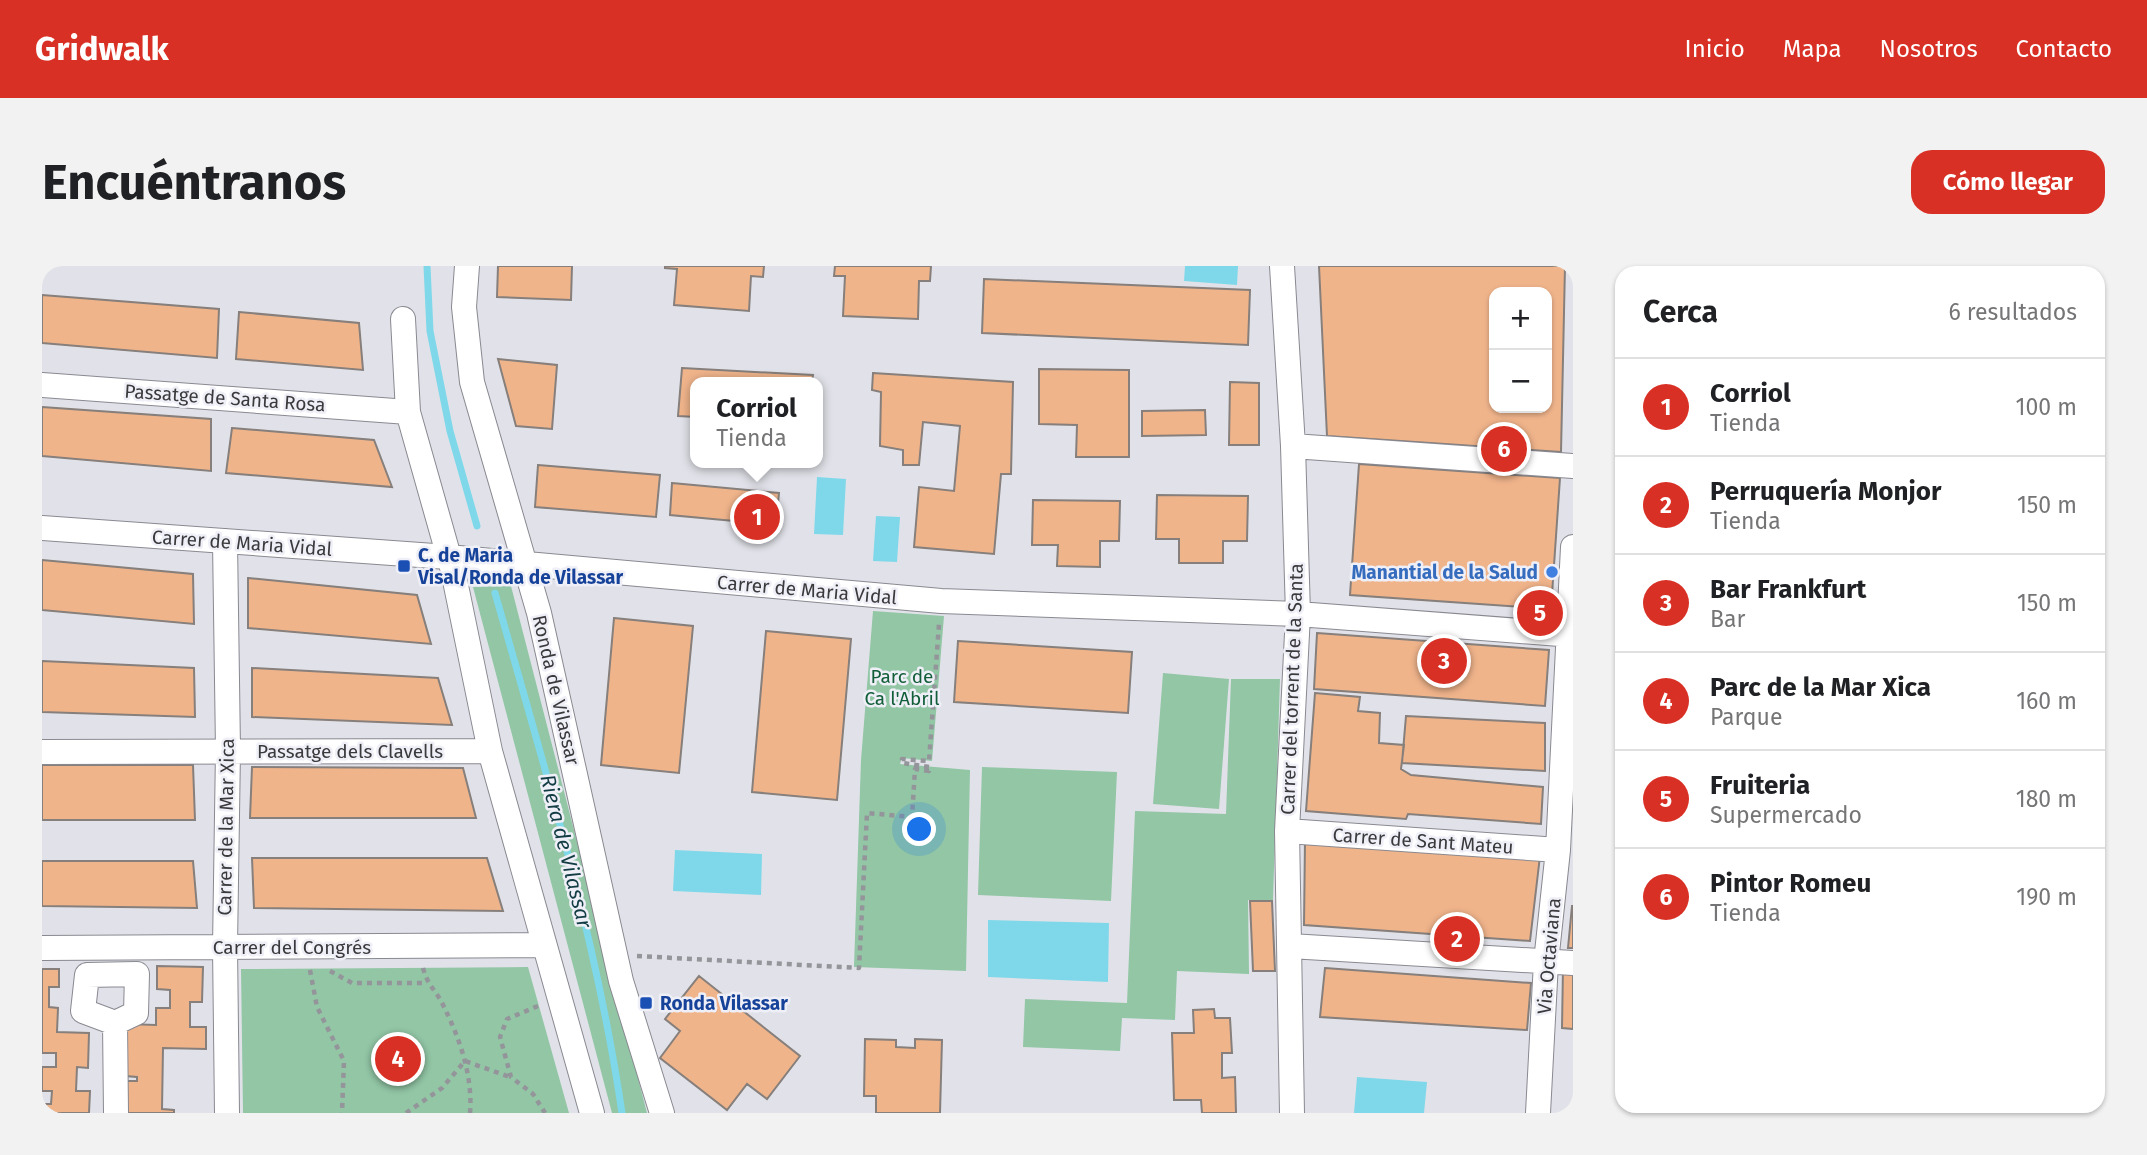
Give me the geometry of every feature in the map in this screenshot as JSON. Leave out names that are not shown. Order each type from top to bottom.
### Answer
[{"type":"street","name":"Ronda de Vilassar","points":[[467,266],[464,307],[472,382],[526,564],[621,981],[662,1113]]},
{"type":"street","name":"Carrer del torrent de la Santa","points":[[1282,266],[1293,446],[1298,614],[1287,831],[1292,1113]]},
{"type":"street","points":[[403,319],[408,412],[448,557],[490,751],[592,1113]]},
{"type":"street","name":"Passatge de Santa Rosa","points":[[42,385],[408,412]]},
{"type":"street","points":[[1293,446],[1573,466]]},
{"type":"street","name":"Carrer de Maria Vidal","points":[[42,528],[448,557],[941,601],[1298,614],[1571,635]]},
{"type":"street","name":"Carrer de la Mar Xica","points":[[225,541],[228,750],[225,947],[228,1113]]},
{"type":"street","name":"Via Octaviana","points":[[1538,1113],[1546,962],[1558,850],[1566,821],[1573,547]]},
{"type":"street","name":"Passatge dels Clavells","points":[[42,752],[490,751]]},
{"type":"street","name":"Carrer de Sant Mateu","points":[[1287,831],[1558,850]]},
{"type":"street","name":"Carrer del Congrés","points":[[42,948],[543,945]]},
{"type":"street","points":[[1290,946],[1573,963]]},
{"type":"street","points":[[115,1023],[116,1113]]},
{"type":"path","points":[[615,955],[859,968],[867,813],[912,817],[915,769],[929,771],[929,766],[902,763],[902,759],[929,761],[941,601]]},
{"type":"path","points":[[310,968],[317,1007],[344,1061],[342,1113]]},
{"type":"path","points":[[325,968],[352,983],[427,984]]},
{"type":"path","points":[[423,968],[427,984],[444,1005],[465,1061],[471,1094],[470,1113]]},
{"type":"path","points":[[511,1077],[500,1037],[507,1019],[542,1004]]},
{"type":"path","points":[[465,1061],[511,1077],[533,1094],[545,1113]]},
{"type":"path","points":[[406,1113],[442,1088],[465,1061]]},
{"type":"green space","points":[[511,586],[647,1113],[612,1113],[473,587]]},
{"type":"green space","name":"Parc de Ca l'Abril","points":[[873,611],[944,616],[932,761],[902,758],[900,764],[970,770],[966,971],[854,967],[861,760]]},
{"type":"green space","points":[[1163,673],[1229,679],[1219,809],[1153,804]]},
{"type":"green space","points":[[1231,679],[1280,679],[1273,900],[1248,900],[1249,974],[1177,971],[1175,1020],[1122,1018],[1120,1051],[1023,1047],[1025,999],[1127,1003],[1135,811],[1226,814]]},
{"type":"green space","points":[[982,767],[1117,772],[1111,901],[978,895]]},
{"type":"green space","points":[[528,967],[569,1113],[243,1113],[241,969]]},
{"type":"water","points":[[1185,266],[1238,266],[1237,285],[1184,281]]},
{"type":"water","points":[[817,477],[846,479],[843,535],[814,534]]},
{"type":"water","points":[[876,516],[900,517],[897,562],[873,561]]},
{"type":"water","points":[[675,850],[762,854],[761,895],[673,891]]},
{"type":"water","points":[[988,920],[1109,923],[1108,982],[988,977]]},
{"type":"water","points":[[1357,1077],[1427,1082],[1424,1113],[1354,1113]]},
{"type":"building","points":[[498,266],[572,266],[571,300],[497,297]]},
{"type":"building","points":[[665,266],[764,266],[763,277],[751,276],[749,311],[674,305],[677,269]]},
{"type":"building","points":[[835,266],[931,266],[930,281],[919,281],[918,319],[843,316],[845,276],[834,276]]},
{"type":"building","points":[[1319,266],[1565,266],[1561,452],[1327,436]]},
{"type":"building","points":[[984,279],[1250,290],[1248,345],[982,333]]},
{"type":"building","points":[[42,295],[219,309],[217,358],[42,343]]},
{"type":"building","points":[[239,312],[359,323],[363,370],[236,359]]},
{"type":"building","points":[[498,359],[557,365],[552,429],[516,426]]},
{"type":"building","points":[[682,368],[813,375],[690,377],[690,417],[678,416]]},
{"type":"building","points":[[1039,369],[1129,370],[1129,457],[1076,457],[1077,425],[1039,424]]},
{"type":"building","points":[[873,373],[1013,382],[1011,474],[1001,474],[994,554],[914,547],[919,487],[954,491],[960,426],[923,422],[919,465],[903,465],[903,450],[880,446],[881,392],[872,390]]},
{"type":"building","points":[[1230,382],[1259,383],[1259,445],[1229,445]]},
{"type":"building","points":[[42,407],[211,419],[211,471],[42,456]]},
{"type":"building","points":[[1205,410],[1206,435],[1142,436],[1142,411]]},
{"type":"building","points":[[232,428],[374,440],[392,487],[226,473]]},
{"type":"building","points":[[1359,464],[1560,478],[1551,609],[1350,595]]},
{"type":"building","points":[[538,465],[660,475],[656,517],[535,507]]},
{"type":"building","points":[[672,483],[779,493],[776,525],[670,515]]},
{"type":"building","points":[[1157,495],[1248,496],[1247,541],[1223,541],[1223,563],[1179,563],[1179,539],[1156,539]]},
{"type":"building","points":[[1033,500],[1120,501],[1119,541],[1100,541],[1100,567],[1057,566],[1058,545],[1032,545]]},
{"type":"building","points":[[42,560],[193,574],[194,624],[42,610]]},
{"type":"building","points":[[248,578],[417,595],[431,644],[248,628]]},
{"type":"building","points":[[614,618],[693,626],[679,773],[601,765]]},
{"type":"building","points":[[766,631],[851,639],[837,800],[752,792]]},
{"type":"building","points":[[1317,633],[1549,650],[1545,706],[1314,689]]},
{"type":"building","points":[[958,641],[1132,652],[1128,713],[954,702]]},
{"type":"building","points":[[42,661],[194,668],[195,717],[42,712]]},
{"type":"building","points":[[252,668],[438,678],[452,725],[252,717]]},
{"type":"building","points":[[1315,693],[1360,697],[1358,711],[1380,713],[1379,743],[1404,745],[1401,769],[1411,775],[1543,787],[1541,824],[1408,814],[1406,819],[1306,811]]},
{"type":"building","points":[[1406,716],[1545,723],[1545,771],[1402,763]]},
{"type":"building","points":[[42,765],[193,765],[195,820],[42,820]]},
{"type":"building","points":[[252,767],[463,768],[476,818],[250,818]]},
{"type":"building","points":[[1305,839],[1540,856],[1530,941],[1304,925]]},
{"type":"building","points":[[252,858],[487,858],[503,911],[254,908]]},
{"type":"building","points":[[42,861],[193,861],[197,908],[42,906]]},
{"type":"building","points":[[1250,901],[1272,901],[1275,971],[1253,971]]},
{"type":"building","points":[[1572,906],[1573,948],[1568,948]]},
{"type":"building","points":[[157,966],[203,967],[202,1002],[190,1002],[190,1027],[206,1027],[206,1049],[163,1048],[162,1109],[174,1110],[174,1113],[127,1113],[127,1081],[137,1081],[137,1077],[125,1076],[126,1024],[156,1025],[156,1008],[170,1008],[170,990],[157,989]]},
{"type":"building","points":[[1563,967],[1573,968],[1573,1029],[1562,1028]]},
{"type":"building","points":[[1325,968],[1531,983],[1527,1030],[1320,1017]]},
{"type":"building","points":[[42,969],[59,969],[59,987],[49,987],[49,1007],[58,1008],[57,1032],[89,1033],[88,1068],[77,1067],[76,1091],[90,1091],[89,1113],[42,1113],[42,1104],[51,1104],[52,1091],[42,1091],[42,1067],[56,1067],[56,1053],[42,1053]]},
{"type":"building","points":[[699,976],[800,1056],[767,1099],[747,1084],[727,1110],[660,1058],[680,1031],[665,1019]]},
{"type":"building","points":[[1214,1009],[1215,1018],[1230,1018],[1232,1053],[1222,1053],[1222,1078],[1235,1077],[1236,1113],[1202,1113],[1201,1100],[1174,1100],[1172,1033],[1194,1033],[1193,1010]]},
{"type":"building","points":[[865,1039],[896,1040],[896,1047],[915,1048],[915,1039],[942,1040],[940,1113],[876,1113],[876,1096],[864,1096]]},
{"type":"waterway","name":"Riera de Vilassar","points":[[427,266],[430,331],[450,431],[477,526]]},
{"type":"waterway","name":"Riera de Vilassar","points":[[495,593],[550,786],[583,916],[622,1113]]},
{"type":"place","name":"Pintor Romeu","points":[[1504,449]]},
{"type":"place","name":"Corriol","points":[[757,517]]},
{"type":"place","name":"C. de Maria Visal/Ronda de Vilassar","points":[[404,566]]},
{"type":"place","name":"Manantial de la Salud","points":[[1552,572]]},
{"type":"place","name":"Fruiteria","points":[[1540,613]]},
{"type":"place","name":"Bar Frankfurt","points":[[1444,661]]},
{"type":"place","name":"Perruquería Monjor","points":[[1457,939]]},
{"type":"place","name":"Ronda Vilassar","points":[[646,1003]]},
{"type":"place","name":"Parc de la Mar Xica","points":[[398,1059]]}]
